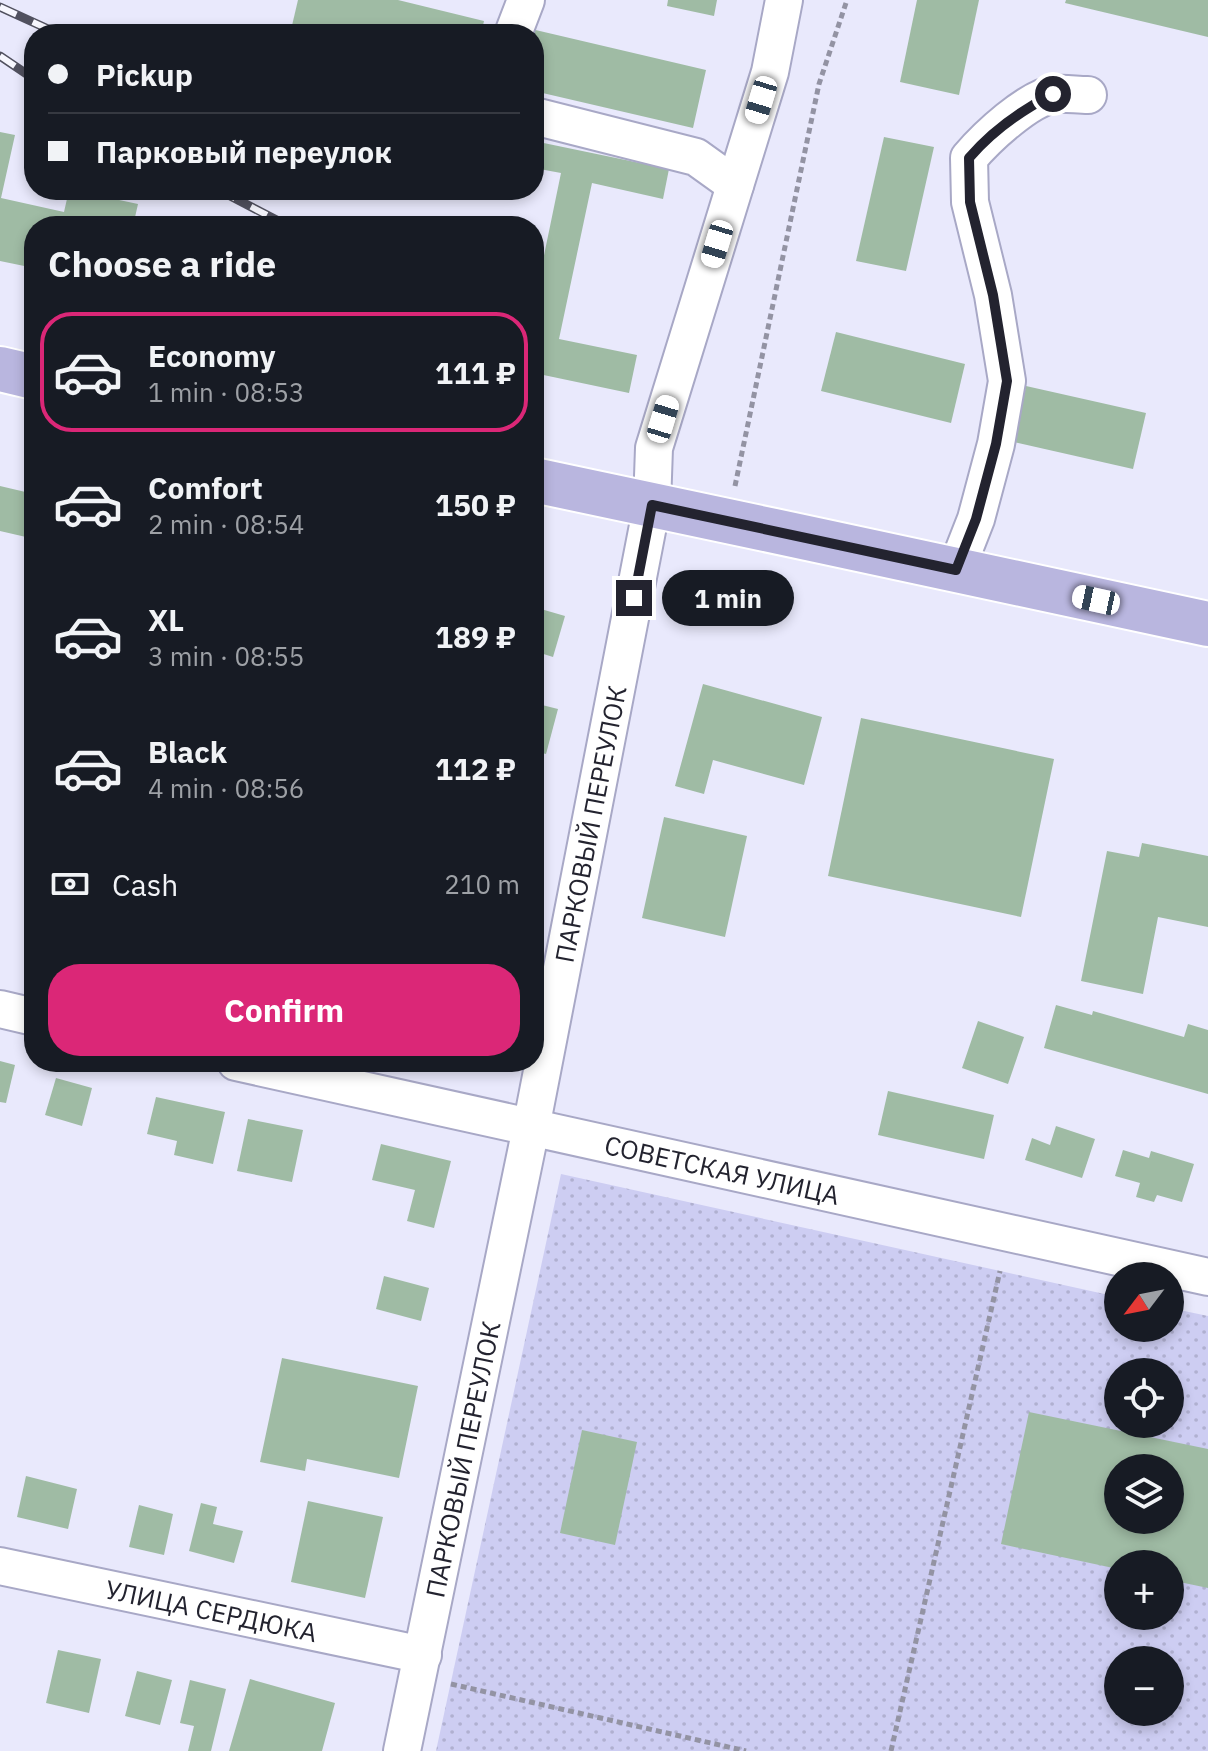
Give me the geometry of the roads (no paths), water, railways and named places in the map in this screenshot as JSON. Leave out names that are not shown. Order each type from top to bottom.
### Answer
[{"type":"main road","points":[[0,369],[24,375]]},
{"type":"main road","points":[[544,482],[1208,624]]},
{"type":"street","points":[[517,24],[526,0]]},
{"type":"street","name":"ПАРКОВЫЙ ПЕРЕУЛОК","points":[[544,1061],[652,505],[654,448],[770,72],[784,0]]},
{"type":"street","points":[[956,570],[976,519],[996,444],[1007,381],[993,295],[970,202],[969,158],[986,138],[1021,111],[1053,94],[1088,95]]},
{"type":"street","points":[[544,119],[696,157],[735,185]]},
{"type":"street","points":[[0,1009],[24,1015]]},
{"type":"street","name":"СОВЕТСКАЯ УЛИЦА","points":[[281,1072],[1208,1277]]},
{"type":"street","name":"ПАРКОВЫЙ ПЕРЕУЛОК","points":[[402,1751],[542,1072]]},
{"type":"street","name":"УЛИЦА СЕРДЮКА","points":[[0,1566],[423,1655]]},
{"type":"railway","points":[[0,7],[37,24]]},
{"type":"railway","points":[[0,56],[24,72]]},
{"type":"railway","points":[[238,200],[269,216]]}]
